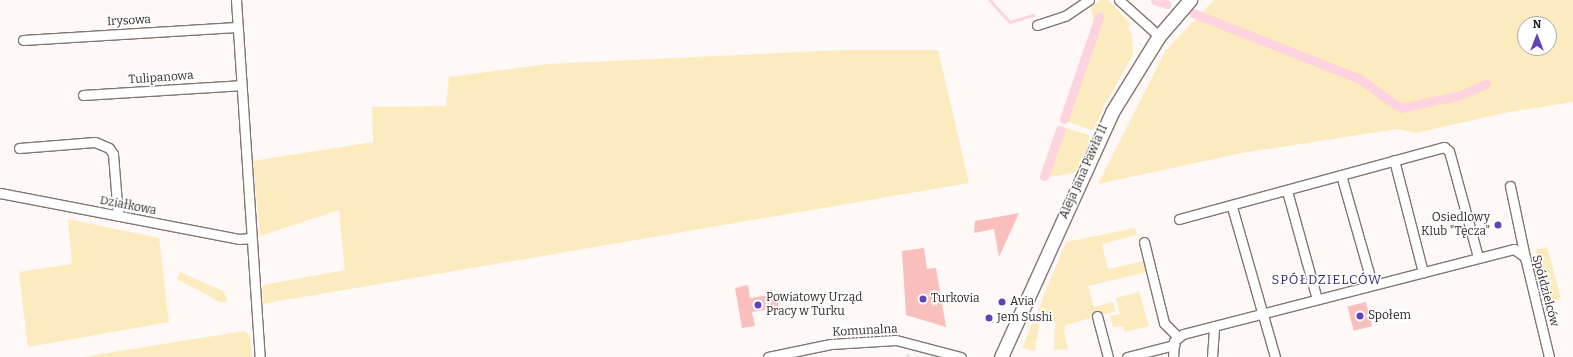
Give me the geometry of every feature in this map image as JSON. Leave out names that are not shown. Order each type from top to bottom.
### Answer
[{"type":"main road","name":"Aleja Jana Pawła II","points":[[1001,357],[1109,118],[1159,36],[1190,0]]},
{"type":"street","points":[[236,0],[240,85],[260,357]]},
{"type":"street","points":[[1037,25],[1065,16],[1089,0]]},
{"type":"street","points":[[1119,0],[1159,36]]},
{"type":"street","name":"Irysowa","points":[[23,40],[237,27]]},
{"type":"street","name":"Tulipanowa","points":[[83,95],[240,85]]},
{"type":"street","points":[[20,148],[95,142],[109,148],[113,154],[118,216]]},
{"type":"street","points":[[1178,219],[1232,207],[1444,147],[1449,151],[1478,257]]},
{"type":"street","points":[[1394,160],[1423,272]]},
{"type":"street","points":[[1341,175],[1372,284]]},
{"type":"street","points":[[1510,186],[1525,257]]},
{"type":"street","points":[[1287,191],[1317,299]]},
{"type":"street","name":"Działkowa","points":[[0,193],[239,239],[252,238]]},
{"type":"street","points":[[1232,207],[1261,314],[1275,357]]},
{"type":"street","points":[[1144,242],[1164,323],[1176,341],[1173,357]]},
{"type":"street","name":"Spółdzielców","points":[[1127,357],[1176,341],[1214,326],[1372,284],[1514,249],[1525,257],[1549,357]]},
{"type":"street","points":[[1097,316],[1108,357]]},
{"type":"street","points":[[1212,357],[1214,326]]},
{"type":"street","name":"Komunalna","points":[[768,357],[831,344],[896,340],[961,357]]},
{"type":"shaded area","points":[[1100,0],[1108,0],[1131,24],[1128,28],[1132,34],[1133,55],[1104,106],[1095,129],[1091,130],[1066,121],[1095,26],[1091,8]]},
{"type":"shaded area","points":[[1214,0],[1573,0],[1573,102],[1509,112],[1416,133],[1397,129],[1242,153],[1098,184],[1166,50]]},
{"type":"shaded area","points":[[843,50],[938,50],[969,183],[262,304],[263,285],[345,270],[339,210],[260,236],[253,161],[373,142],[372,107],[446,106],[449,77],[548,64]]},
{"type":"shaded area","points":[[1065,128],[1086,134],[1090,137],[1089,143],[1075,173],[1044,178]]},
{"type":"shaded area","points":[[68,219],[159,238],[169,322],[28,347],[19,272],[72,264]]},
{"type":"shaded area","points":[[1135,228],[1137,235],[1102,244],[1108,269],[1144,261],[1147,272],[1088,286],[1094,307],[1113,302],[1116,311],[1066,325],[1064,331],[1068,349],[1054,350],[1055,322],[1040,320],[1035,351],[1022,348],[1066,242]]},
{"type":"shaded area","points":[[1547,247],[1561,299],[1549,302],[1535,250]]},
{"type":"shaded area","points":[[180,272],[223,291],[228,300],[222,303],[177,279]]},
{"type":"shaded area","points":[[1139,292],[1149,326],[1125,332],[1123,326],[1113,327],[1110,316],[1120,314],[1116,298]]},
{"type":"shaded area","points":[[244,331],[250,336],[252,357],[83,357]]},
{"type":"building","points":[[1019,213],[999,257],[994,229],[974,233],[975,221]]},
{"type":"building","name":"Turkovia","points":[[924,248],[927,269],[936,268],[946,327],[906,315],[902,251]]},
{"type":"building","name":"Powiatowy Urząd Pracy w Turku","points":[[748,285],[750,298],[776,294],[779,308],[752,312],[755,326],[742,328],[735,288]]},
{"type":"building","name":"Społem","points":[[1366,302],[1372,326],[1354,331],[1348,307]]},
{"type":"waterway","points":[[990,0],[1010,22],[1033,15]]},
{"type":"waterway","points":[[1155,0],[1166,4]]},
{"type":"waterway","points":[[1193,13],[1360,79],[1400,108],[1461,95],[1486,84]]},
{"type":"waterway","points":[[1064,119],[1099,17]]},
{"type":"waterway","points":[[1044,176],[1060,130]]},
{"type":"place","name":"Osiedlowy Klub \"Tęcza\"","points":[[1498,225]]},
{"type":"place","name":"Turkovia","points":[[923,299]]},
{"type":"place","name":"Avia","points":[[1002,302]]},
{"type":"place","name":"Powiatowy Urząd Pracy w Turku","points":[[758,305]]},
{"type":"place","name":"Społem","points":[[1360,316]]},
{"type":"place","name":"Jem Sushi","points":[[989,318]]},
{"type":"district","name":"SPÓŁDZIELCÓW","points":[[1327,280]]}]
